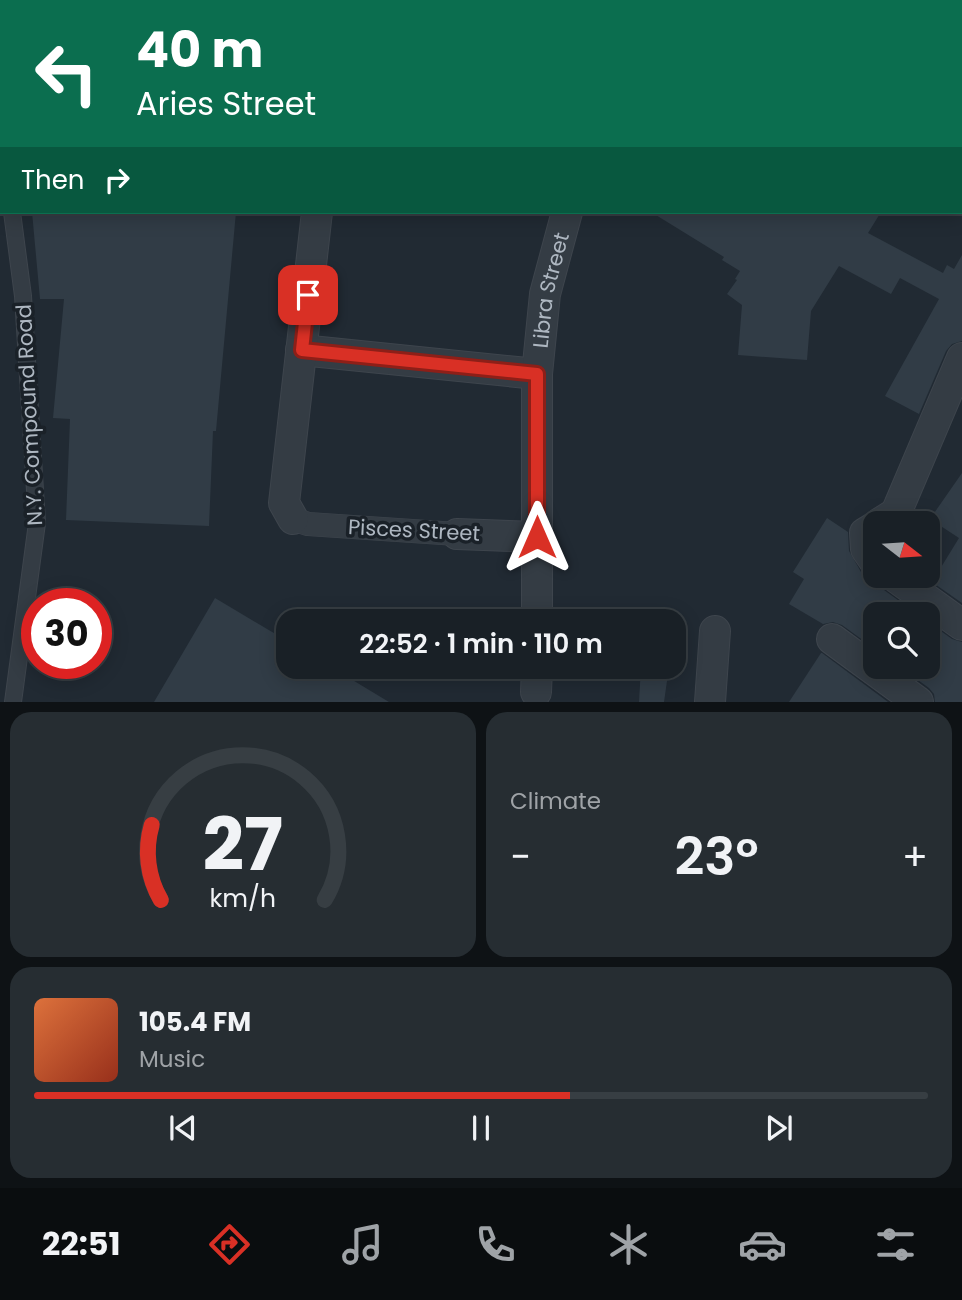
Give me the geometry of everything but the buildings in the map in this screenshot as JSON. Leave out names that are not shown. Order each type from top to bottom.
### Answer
[{"type":"street","points":[[293,519],[284,503],[317,214]]},
{"type":"street","name":"Libra Street","points":[[537,609],[537,374],[545,294],[562,214]]},
{"type":"street","points":[[302,350],[537,374]]},
{"type":"street","points":[[897,511],[962,358]]},
{"type":"street","name":"Pisces Street","points":[[293,519],[308,524],[537,537]]},
{"type":"street","points":[[911,588],[962,625]]},
{"type":"street","points":[[710,702],[715,631]]},
{"type":"street","points":[[832,639],[918,702]]},
{"type":"lane","name":"N.Y. Compound Road","points":[[12,214],[23,296],[37,523],[13,702]]},
{"type":"route","points":[[308,295],[302,350],[537,374],[537,537]]}]
